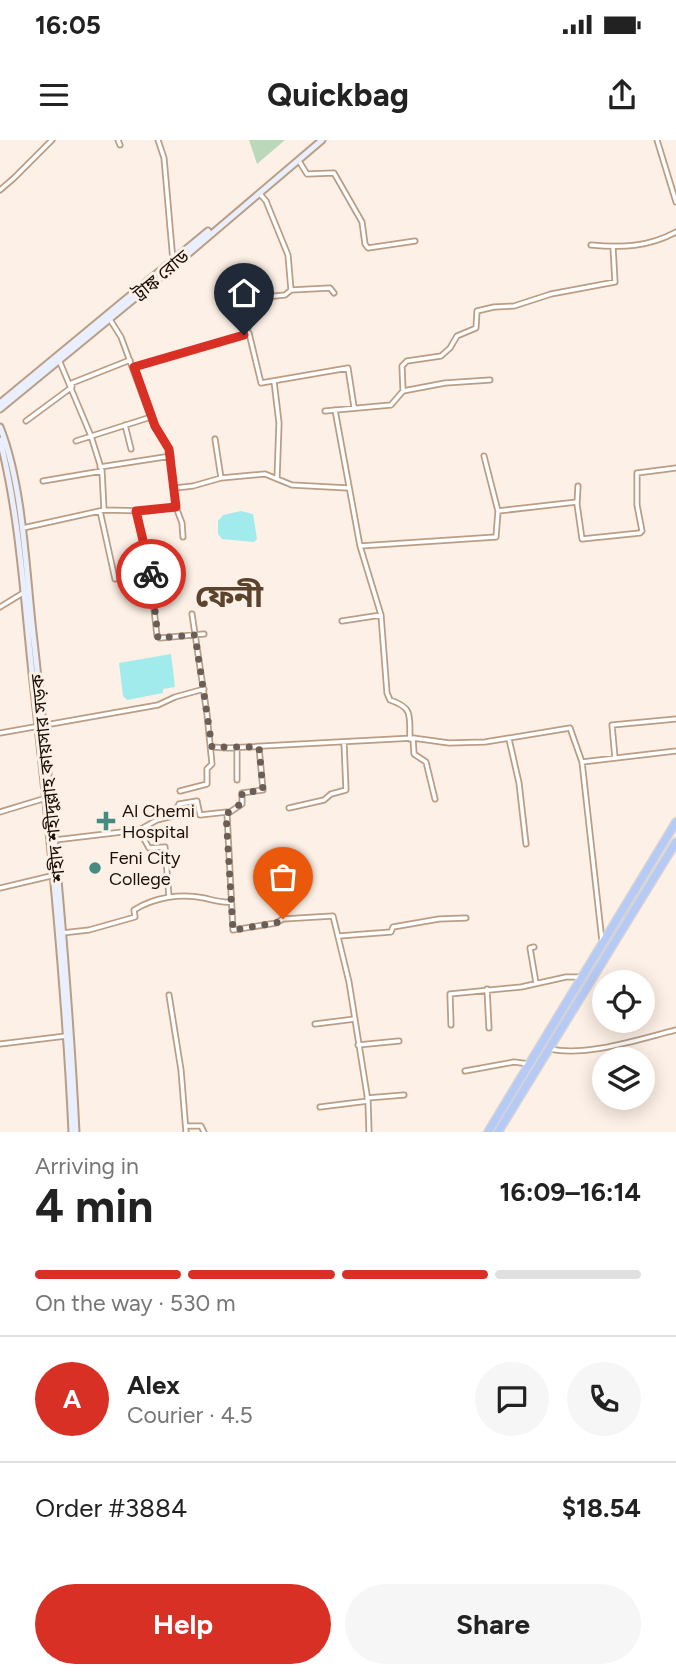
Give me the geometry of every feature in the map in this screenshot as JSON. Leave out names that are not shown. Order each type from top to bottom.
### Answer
[{"type":"highway","points":[[488,1132],[676,822]]},
{"type":"highway","points":[[498,1132],[676,842]]},
{"type":"main road","name":"ট্রাঙ্ক রোড","points":[[0,409],[319,140]]},
{"type":"main road","name":"ট্রাঙ্ক রোড","points":[[0,403],[259,193],[319,140]]},
{"type":"main road","name":"শহীদ শহীদুল্লাহ কায়সার সড়ক","points":[[0,427],[13,475],[21,529],[25,592]]},
{"type":"main road","name":"শহীদ শহীদুল্লাহ কায়সার সড়ক","points":[[0,440],[10,481],[55,840],[55,875],[62,933],[74,1132]]},
{"type":"main road","name":"শহীদ শহীদুল্লাহ কায়সার সড়ক","points":[[49,798],[69,1036]]},
{"type":"street","points":[[0,190],[52,140]]},
{"type":"street","points":[[158,140],[164,158],[174,263]]},
{"type":"street","points":[[657,140],[676,202]]},
{"type":"street","points":[[298,160],[307,174],[334,173],[362,222],[368,248],[415,241]]},
{"type":"street","points":[[259,193],[266,201],[288,255],[291,290]]},
{"type":"street","points":[[592,245],[641,245],[676,232]]},
{"type":"street","points":[[403,391],[402,366],[407,362],[441,356],[457,336],[476,328],[477,311],[514,306],[551,294],[615,282],[613,247]]},
{"type":"street","points":[[334,293],[330,288],[291,290],[285,295],[253,300],[248,331],[261,383],[348,368],[354,407]]},
{"type":"street","points":[[109,318],[134,367],[158,433],[166,440],[171,456],[176,507],[182,523],[183,537]]},
{"type":"street","points":[[134,367],[218,345],[248,331]]},
{"type":"street","points":[[59,360],[91,436],[100,469],[102,511],[115,579]]},
{"type":"street","points":[[26,422],[72,387],[72,383],[130,360]]},
{"type":"street","points":[[325,411],[391,405],[403,391],[445,383],[490,380]]},
{"type":"street","points":[[274,381],[279,423],[277,478]]},
{"type":"street","points":[[335,410],[360,546],[381,615],[387,693],[390,700],[405,705],[409,710],[414,754],[424,759],[430,771],[435,799]]},
{"type":"street","points":[[76,441],[151,417]]},
{"type":"street","points":[[125,425],[131,449]]},
{"type":"street","points":[[215,439],[221,478]]},
{"type":"street","points":[[43,481],[171,456]]},
{"type":"street","points":[[360,546],[495,538],[498,531],[498,511],[484,456]]},
{"type":"street","points":[[578,486],[577,502],[582,539],[641,533],[637,473],[676,468]]},
{"type":"street","points":[[176,488],[221,478],[265,474],[292,485],[348,488]]},
{"type":"street","points":[[498,511],[577,502]]},
{"type":"street","points":[[21,529],[102,511],[176,507]]},
{"type":"street","points":[[136,511],[150,573],[157,636],[160,638],[204,634]]},
{"type":"street","points":[[0,607],[25,592]]},
{"type":"street","points":[[180,791],[207,784],[207,769],[212,764],[212,747],[192,614]]},
{"type":"street","points":[[342,621],[381,615]]},
{"type":"street","points":[[0,733],[158,705],[175,697],[204,690]]},
{"type":"street","points":[[615,758],[612,725],[676,719]]},
{"type":"street","points":[[212,747],[412,739],[449,743],[509,739],[570,729],[582,762],[602,943]]},
{"type":"street","points":[[509,739],[519,783],[526,844]]},
{"type":"street","points":[[289,808],[324,800],[331,794],[346,790],[344,742]]},
{"type":"street","points":[[55,840],[139,830],[157,820],[173,816],[179,804],[197,801],[200,816],[227,812],[242,803],[242,793],[263,790],[259,747]]},
{"type":"street","points":[[237,748],[237,780]]},
{"type":"street","points":[[582,762],[676,751]]},
{"type":"street","points":[[0,812],[49,798]]},
{"type":"street","points":[[227,812],[233,930],[276,923],[283,919],[331,915],[334,917],[355,1019],[368,1100],[369,1132]]},
{"type":"street","points":[[139,830],[149,848],[165,847],[169,897]]},
{"type":"street","points":[[0,888],[55,875]]},
{"type":"street","points":[[62,933],[89,930],[135,917],[134,910],[140,906],[169,897],[191,896],[232,901]]},
{"type":"street","points":[[339,936],[391,932],[393,927],[439,919],[467,918]]},
{"type":"street","points":[[534,947],[530,948],[536,983]]},
{"type":"street","points":[[451,1025],[450,994],[566,977],[591,980]]},
{"type":"street","points":[[487,989],[489,1028]]},
{"type":"street","points":[[169,995],[181,1070],[186,1132]]},
{"type":"street","points":[[315,1024],[355,1019]]},
{"type":"street","points":[[550,1049],[558,1051],[626,1044],[676,1030]]},
{"type":"street","points":[[0,1044],[69,1036]]},
{"type":"street","points":[[358,1045],[399,1041]]},
{"type":"street","points":[[465,1072],[514,1062],[529,1064]]},
{"type":"street","points":[[320,1107],[404,1095]]},
{"type":"street","points":[[186,1126],[201,1126],[204,1132]]},
{"type":"green space","points":[[249,140],[285,140],[257,164]]},
{"type":"water","points":[[241,511],[253,514],[257,539],[254,542],[222,539],[218,534],[218,521],[223,515]]},
{"type":"water","points":[[171,654],[175,687],[163,689],[163,693],[127,700],[123,696],[119,663]]},
{"type":"way so far","points":[[151,574],[158,638],[195,635],[212,747],[259,747],[263,790],[242,793],[241,805],[226,814],[233,930],[276,923],[283,919]]},
{"type":"place","name":"Al Chemi Hospital","points":[[106,821]]},
{"type":"place","name":"Feni City College","points":[[95,868]]},
{"type":"district","name":"ফেনী","points":[[229,596]]},
{"type":"route","points":[[151,574],[136,511],[176,507],[176,488],[166,440],[158,433],[134,367],[218,345],[244,335]]}]
